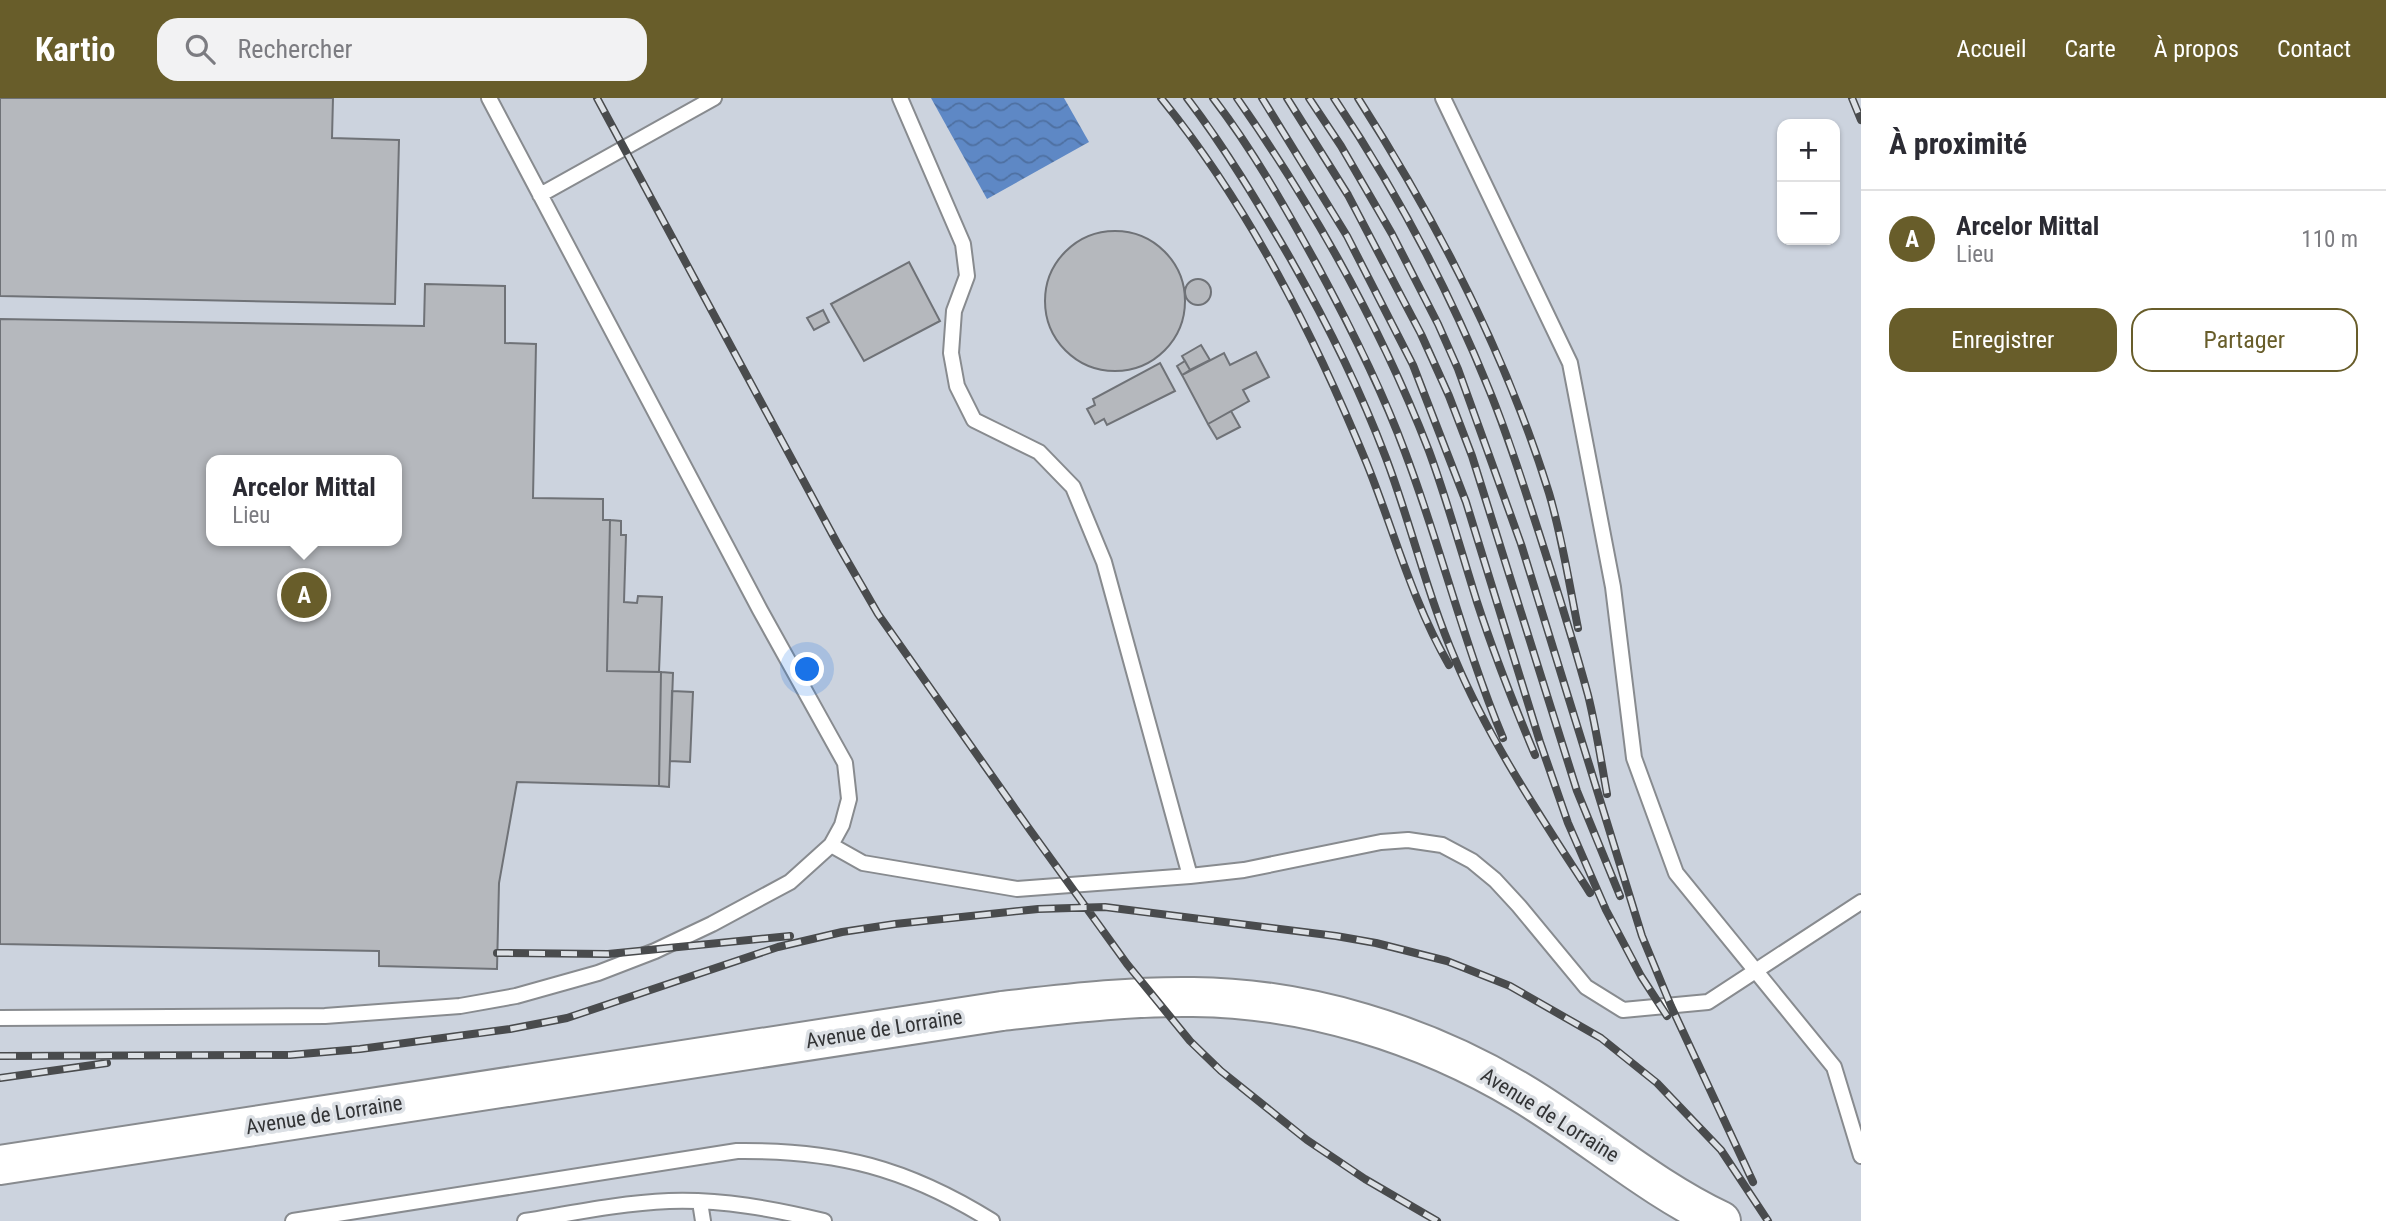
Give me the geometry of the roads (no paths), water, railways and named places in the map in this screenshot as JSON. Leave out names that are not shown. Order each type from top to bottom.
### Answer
[{"type":"main road","name":"Avenue de Lorraine","points":[[0,1165],[1002,1011],[1115,999],[1194,997],[1269,1003],[1318,1013],[1378,1028],[1454,1057],[1521,1093],[1659,1187],[1721,1221]]},
{"type":"lane","points":[[0,1018],[325,1016],[460,1006],[516,996],[598,973],[655,951],[712,924],[790,882],[831,845],[842,825],[849,799],[845,764],[760,610],[489,98]]},
{"type":"lane","points":[[540,195],[714,98]]},
{"type":"lane","points":[[900,98],[963,244],[967,276],[954,311],[951,353],[957,386],[974,420],[1039,452],[1073,487],[1104,562],[1190,876]]},
{"type":"lane","points":[[1443,98],[1570,363],[1613,587],[1634,758],[1676,873],[1834,1067],[1861,1156]]},
{"type":"lane","points":[[831,845],[863,863],[1017,890],[1244,870],[1381,842],[1408,840],[1442,845],[1472,861],[1495,880],[1586,987],[1623,1010],[1708,1002],[1861,902]]},
{"type":"lane","points":[[293,1221],[375,1215],[737,1151],[774,1150],[858,1162],[906,1176],[959,1200],[992,1221]]},
{"type":"lane","points":[[525,1221],[616,1206],[670,1201],[754,1206],[824,1221]]},
{"type":"lane","points":[[699,1202],[703,1221]]},
{"type":"water","points":[[931,98],[1064,98],[1089,142],[987,199]]},
{"type":"railway","points":[[597,98],[878,614],[1127,964],[1190,1041],[1221,1071],[1307,1140],[1365,1179],[1437,1221]]},
{"type":"railway","points":[[1161,98],[1193,139],[1251,227],[1302,320],[1367,464],[1424,616],[1449,665]]},
{"type":"railway","points":[[1187,98],[1254,197],[1330,332],[1386,458],[1436,609],[1469,690],[1517,779],[1590,893]]},
{"type":"railway","points":[[1213,98],[1255,158],[1293,222],[1375,380],[1418,488],[1476,667],[1503,738]]},
{"type":"railway","points":[[1237,98],[1344,269],[1410,405],[1429,451],[1504,679],[1535,755]]},
{"type":"railway","points":[[1262,98],[1347,236],[1413,365],[1466,502],[1540,742],[1568,823],[1606,910],[1641,976],[1667,1016]]},
{"type":"railway","points":[[1287,98],[1348,195],[1421,334],[1449,396],[1472,456],[1577,791],[1620,896]]},
{"type":"railway","points":[[1309,98],[1341,146],[1392,234],[1458,369],[1521,544],[1642,936],[1671,1006],[1753,1182]]},
{"type":"railway","points":[[1334,98],[1378,167],[1437,275],[1495,405],[1527,496],[1576,654],[1591,707],[1607,794]]},
{"type":"railway","points":[[1358,98],[1415,192],[1467,289],[1512,390],[1554,510],[1578,628]]},
{"type":"railway","points":[[1852,98],[1861,120]]},
{"type":"railway","points":[[0,1056],[290,1055],[360,1049],[510,1029],[567,1018],[778,947],[842,932],[1038,909],[1105,907],[1376,943],[1447,961],[1510,986],[1601,1038],[1657,1083],[1721,1150],[1768,1221]]},
{"type":"railway","points":[[497,953],[608,954],[790,936]]},
{"type":"railway","points":[[0,1078],[107,1063]]},
{"type":"place","name":"Arcelor Mittal","points":[[304,595]]}]
